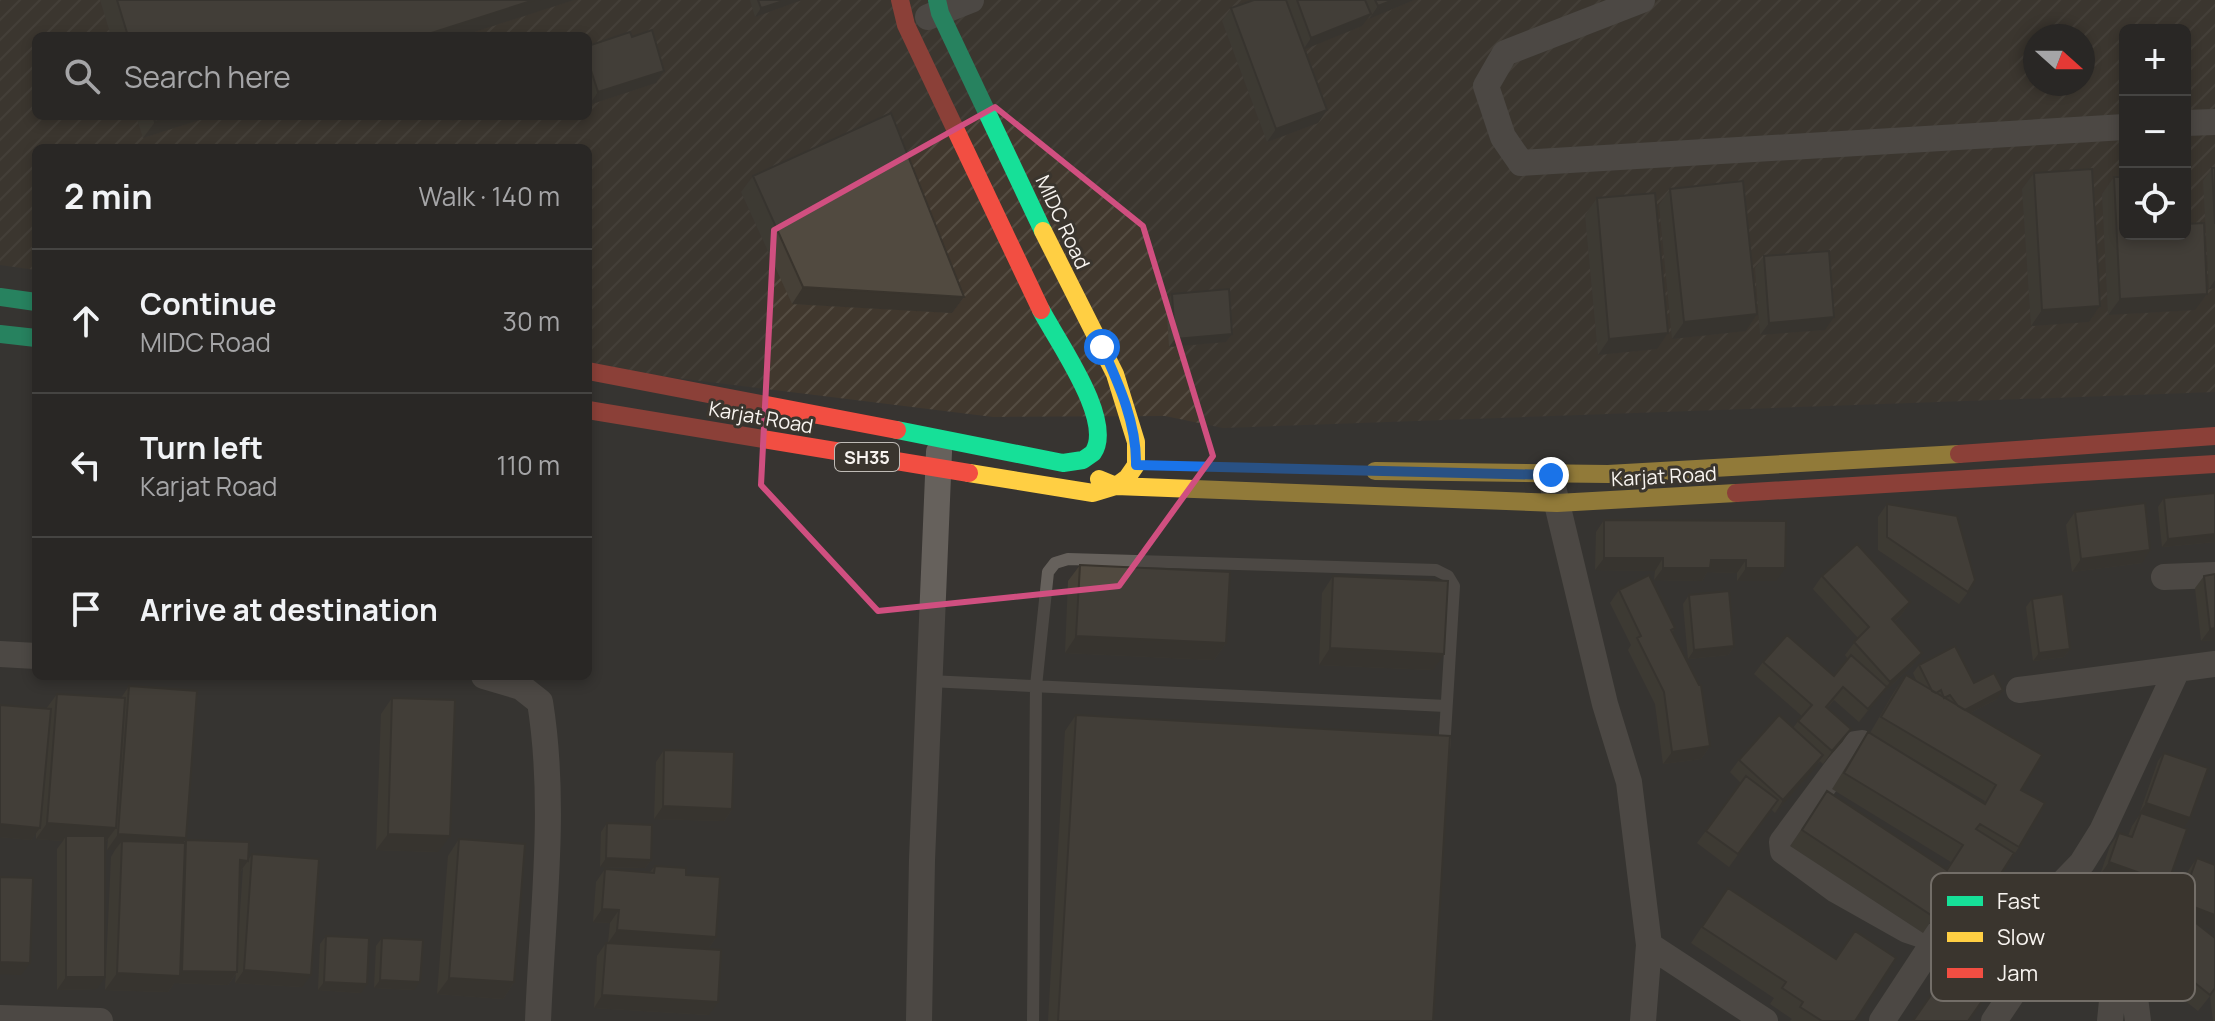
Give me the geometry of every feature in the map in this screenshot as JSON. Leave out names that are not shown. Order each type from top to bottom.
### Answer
[{"type":"main road","name":"MIDC Road","points":[[939,6],[1074,295],[1115,374],[1136,442],[1114,462]]},
{"type":"main road","points":[[903,13],[1041,312],[1070,364],[1097,424],[1099,443],[1127,478],[1116,486],[1101,481],[1089,472],[1114,462]]},
{"type":"main road","points":[[0,297],[32,301]]},
{"type":"main road","points":[[0,334],[32,338]]},
{"type":"main road","name":"Karjat Road","points":[[592,372],[699,389],[1063,463],[1114,462]]},
{"type":"main road","name":"Karjat Road","points":[[592,411],[1093,493],[1116,486],[1557,503],[2215,464]]},
{"type":"main road","name":"Karjat Road","points":[[1359,471],[1551,475],[2001,452],[2215,436]]},
{"type":"street","points":[[903,13],[971,0]]},
{"type":"street","points":[[1642,0],[1505,53],[1486,86],[1503,137],[1521,163],[2119,127]]},
{"type":"street","points":[[2191,123],[2215,122]]},
{"type":"street","points":[[919,1021],[939,440]]},
{"type":"street","points":[[1551,475],[1605,704],[1629,782],[1649,945],[1643,1021]]},
{"type":"street","points":[[2164,577],[2215,575]]},
{"type":"street","points":[[0,654],[32,656]]},
{"type":"street","points":[[2019,690],[2215,664]]},
{"type":"street","points":[[2072,873],[2102,831],[2177,670]]},
{"type":"street","points":[[497,680],[521,687],[540,702],[545,735],[547,846],[538,1021]]},
{"type":"street","points":[[1918,775],[1862,743],[1855,744],[1782,842],[1783,851],[1836,890],[1907,930],[1931,938]]},
{"type":"street","points":[[1818,794],[1844,810]]},
{"type":"street","points":[[1649,945],[1765,1021]]},
{"type":"street","points":[[1882,1021],[1930,948]]},
{"type":"street","points":[[1994,1021],[2007,1001]]},
{"type":"street","points":[[2110,1021],[2112,1001]]},
{"type":"street","points":[[2135,1001],[2138,1021]]},
{"type":"street","points":[[0,1018],[100,1021]]},
{"type":"lane","points":[[1033,1021],[1036,686],[1048,572],[1055,563],[1068,559],[1436,570],[1448,576],[1454,586],[1443,769]]},
{"type":"lane","points":[[929,681],[1446,706]]},
{"type":"highlighted area","points":[[995,107],[1143,226],[1213,456],[1119,586],[878,611],[761,485],[774,230]]},
{"type":"shaded area","points":[[0,0],[2215,0],[2215,392],[1223,428],[1165,416],[993,417],[592,367],[592,144],[32,144],[32,269],[0,265]]},
{"type":"building","points":[[117,0],[534,0],[434,32],[127,32]]},
{"type":"building","points":[[758,0],[786,0],[761,8]]},
{"type":"building","points":[[1254,0],[1286,0],[1327,110],[1276,129],[1231,8]]},
{"type":"building","points":[[1297,0],[1365,0],[1371,14],[1311,38]]},
{"type":"building","points":[[1375,0],[1393,0],[1378,6]]},
{"type":"building","points":[[652,30],[664,71],[598,92],[592,73],[592,45],[630,32],[632,37]]},
{"type":"building","points":[[891,113],[964,297],[803,287],[753,176]]},
{"type":"building","points":[[2212,168],[2215,168],[2215,224]]},
{"type":"building","points":[[2092,169],[2100,306],[2042,310],[2034,173]]},
{"type":"building","points":[[2114,177],[2119,177],[2119,240],[2191,240],[2191,224],[2204,223],[2207,294],[2120,299]]},
{"type":"building","points":[[1743,181],[1757,314],[1684,322],[1670,189]]},
{"type":"building","points":[[1655,193],[1668,333],[1609,339],[1597,198]]},
{"type":"building","points":[[1829,251],[1834,317],[1769,323],[1764,256]]},
{"type":"building","points":[[1229,289],[1232,334],[1175,339],[1172,294]]},
{"type":"building","points":[[2215,493],[2215,534],[2168,539],[2164,498]]},
{"type":"building","points":[[2145,503],[2150,550],[2081,559],[2075,512]]},
{"type":"building","points":[[1887,504],[1957,516],[1975,580],[1968,592],[1887,537]]},
{"type":"building","points":[[1604,520],[1786,521],[1785,568],[1746,568],[1746,560],[1711,560],[1710,568],[1663,568],[1663,558],[1604,558]]},
{"type":"building","points":[[1857,544],[1910,602],[1892,619],[1922,653],[1890,682],[1854,642],[1869,627],[1822,576]]},
{"type":"building","points":[[1080,565],[1230,572],[1226,643],[1076,636]]},
{"type":"building","points":[[2215,574],[2215,628],[2210,629],[2204,576]]},
{"type":"building","points":[[1649,575],[1675,628],[1671,630],[1701,685],[1710,746],[1672,752],[1664,692],[1637,638],[1641,636],[1619,590]]},
{"type":"building","points":[[1333,576],[1448,581],[1444,654],[1330,648]]},
{"type":"building","points":[[1729,591],[1734,646],[1694,650],[1689,595]]},
{"type":"building","points":[[2063,594],[2070,649],[2039,653],[2032,599]]},
{"type":"building","points":[[1787,635],[1834,676],[1851,655],[1887,687],[1868,709],[1843,687],[1826,707],[1851,729],[1832,751],[1798,721],[1812,705],[1763,662]]},
{"type":"building","points":[[1955,646],[1974,683],[1994,673],[2003,690],[1965,710],[1950,695],[1944,698],[1941,690],[1936,693],[1932,691],[1919,665]]},
{"type":"building","points":[[1906,675],[2042,755],[2021,790],[2045,803],[2019,847],[1980,824],[1976,829],[2014,853],[2001,873],[1931,873],[1931,915],[1802,830],[1827,791],[1947,870],[1963,845],[1844,773],[1868,732],[1985,804],[1996,785],[1881,717]]},
{"type":"building","points":[[129,686],[197,691],[186,838],[118,834]]},
{"type":"building","points":[[57,694],[125,698],[116,828],[47,823]]},
{"type":"building","points":[[392,698],[455,700],[450,836],[388,834]]},
{"type":"building","points":[[0,705],[51,709],[40,828],[0,824]]},
{"type":"building","points":[[1076,715],[1450,736],[1433,1021],[1058,1021]]},
{"type":"building","points":[[1779,715],[1823,755],[1783,800],[1739,760]]},
{"type":"building","points":[[664,750],[734,752],[732,809],[663,806]]},
{"type":"building","points":[[2164,753],[2208,768],[2190,818],[2146,803]]},
{"type":"building","points":[[1746,776],[1778,800],[1738,854],[1706,831]]},
{"type":"building","points":[[2141,813],[2187,829],[2172,873],[2140,873],[2109,862],[2119,833],[2132,837]]},
{"type":"building","points":[[607,823],[652,825],[651,860],[606,858]]},
{"type":"building","points":[[66,836],[105,836],[105,977],[66,977]]},
{"type":"building","points":[[459,839],[525,844],[514,982],[449,978]]},
{"type":"building","points":[[186,840],[249,842],[248,861],[240,860],[237,972],[182,971]]},
{"type":"building","points":[[122,841],[185,843],[180,976],[117,973]]},
{"type":"building","points":[[252,854],[319,859],[311,975],[244,970]]},
{"type":"building","points":[[2197,858],[2215,865],[2215,915],[2195,907],[2195,873],[2192,873]]},
{"type":"building","points":[[655,866],[686,868],[686,875],[720,877],[716,937],[617,930],[619,910],[602,909],[605,869],[654,873]]},
{"type":"building","points":[[0,877],[33,878],[30,963],[0,962]]},
{"type":"building","points":[[1728,888],[1836,959],[1855,931],[1896,958],[1855,1021],[1822,1021],[1800,1007],[1803,1002],[1782,988],[1786,982],[1702,927]]},
{"type":"building","points":[[2195,922],[2215,938],[2215,988],[2210,995],[2195,983]]},
{"type":"building","points":[[326,936],[369,938],[367,984],[324,982]]},
{"type":"building","points":[[382,938],[423,940],[420,982],[380,980]]},
{"type":"building","points":[[606,943],[721,950],[718,1002],[602,995]]},
{"type":"building","points":[[1931,995],[1931,1001],[1982,1001],[1968,1021],[1913,1021]]},
{"type":"traffic: fast","points":[[937,0],[940,13],[1043,231]]},
{"type":"traffic: fast","points":[[0,297],[32,301]]},
{"type":"traffic: fast","points":[[897,430],[1063,463],[1083,460],[1093,453],[1098,439],[1090,402],[1041,310]]},
{"type":"traffic: fast","points":[[0,334],[32,338]]},
{"type":"traffic: slow","points":[[969,473],[1093,493],[1116,486],[1127,478],[1136,465],[1136,442],[1115,374],[1043,231]]},
{"type":"traffic: slow","points":[[1375,471],[1608,474],[1959,454]]},
{"type":"traffic: slow","points":[[1099,479],[1116,486],[1557,503],[1736,493]]},
{"type":"traffic: jam","points":[[900,0],[906,25],[1041,310]]},
{"type":"traffic: jam","points":[[592,372],[897,430]]},
{"type":"traffic: jam","points":[[592,411],[969,473]]},
{"type":"traffic: jam","points":[[1959,454],[2215,436]]},
{"type":"traffic: jam","points":[[1736,493],[2215,464]]},
{"type":"route","points":[[1102,347],[1115,374],[1136,442],[1136,465],[1551,475]]}]
